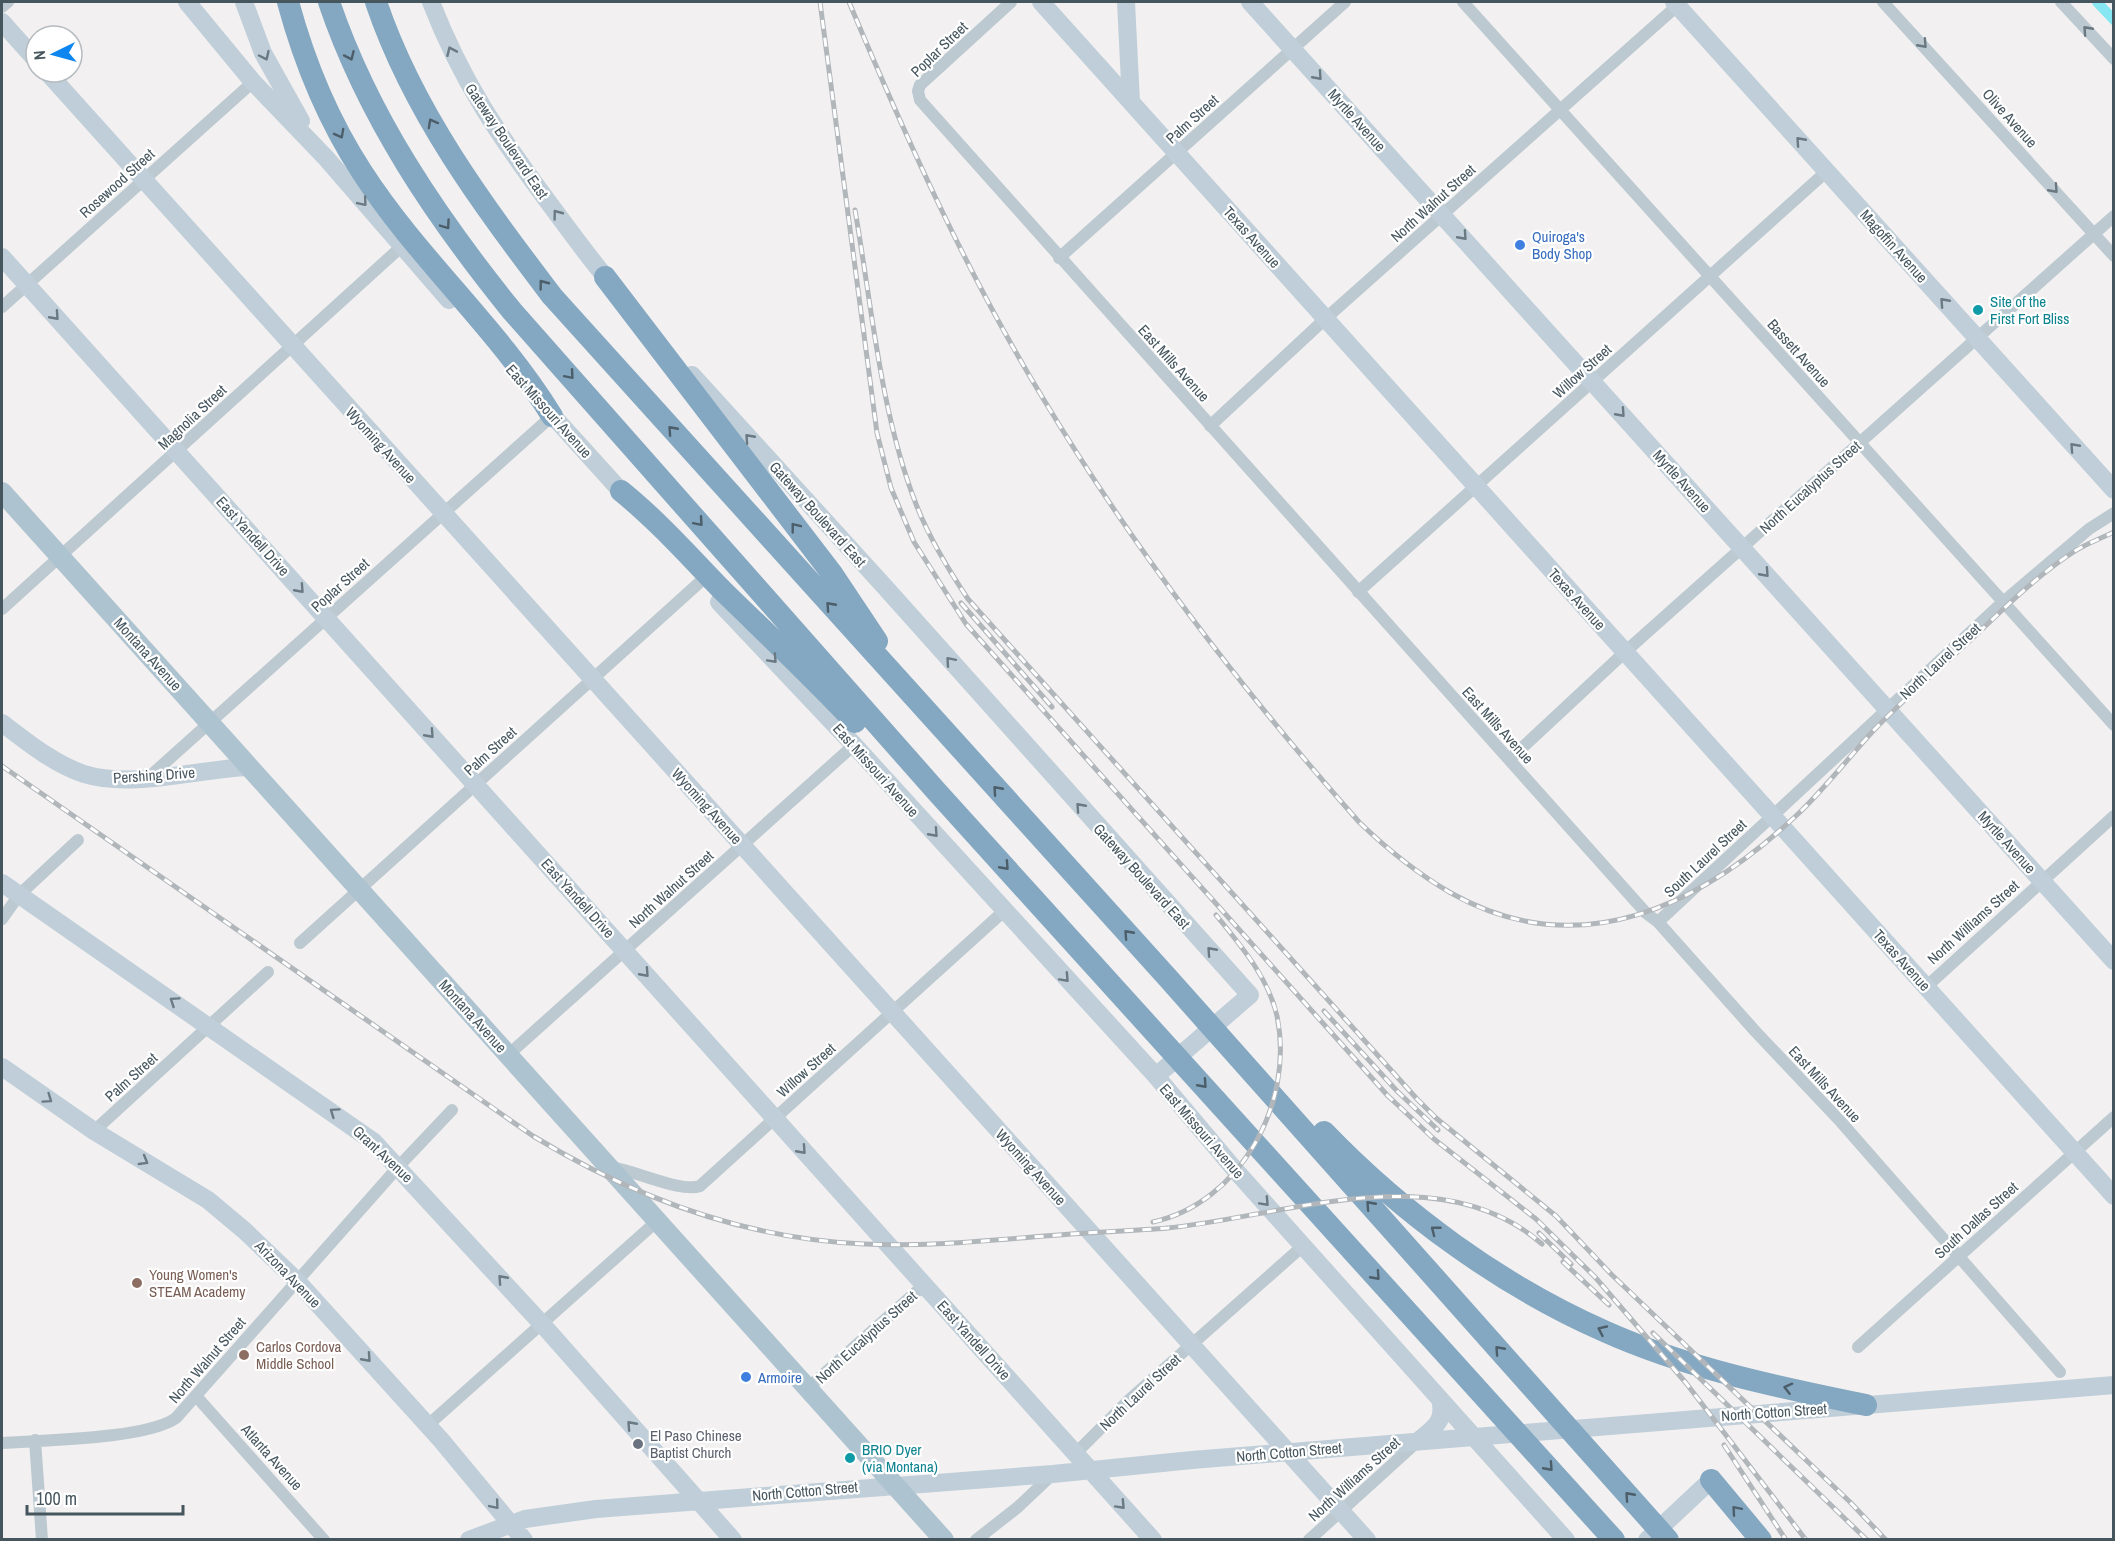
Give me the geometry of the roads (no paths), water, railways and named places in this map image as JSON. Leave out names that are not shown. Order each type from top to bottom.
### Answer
[{"type":"highway","points":[[288,2],[316,85],[362,173],[527,375],[552,416]]},
{"type":"highway","points":[[329,2],[338,30],[376,111],[420,188],[452,234],[512,311],[937,792],[1614,1539]]},
{"type":"highway","points":[[376,2],[395,50],[436,130],[468,182],[552,296],[925,712],[1167,977],[1668,1539]]},
{"type":"highway","points":[[605,277],[832,575],[925,712]]},
{"type":"highway","points":[[621,491],[653,517],[694,562],[812,676],[899,770],[937,792]]},
{"type":"highway","points":[[1167,977],[1231,1028],[1322,1129],[1363,1169],[1447,1239],[1482,1263],[1546,1302],[1603,1331],[1679,1360],[1807,1393],[1866,1405]]},
{"type":"highway","points":[[1711,1480],[1761,1539]]},
{"type":"main road","name":"East Missouri Avenue","points":[[187,2],[253,82],[326,158],[401,247],[700,582],[854,745],[1155,1076],[1236,1171],[1566,1539]]},
{"type":"main road","points":[[244,2],[274,75],[326,158]]},
{"type":"main road","name":"Gateway Boulevard East","points":[[431,2],[453,57],[474,97],[501,138],[605,277],[1250,995],[1155,1076]]},
{"type":"main road","name":"Texas Avenue","points":[[1041,2],[2114,1196]]},
{"type":"main road","points":[[1126,2],[1131,102]]},
{"type":"main road","name":"Myrtle Avenue","points":[[1251,2],[2114,961]]},
{"type":"main road","name":"Magoffin Avenue","points":[[1676,3],[2114,490]]},
{"type":"main road","points":[[2,22],[24,47]]},
{"type":"main road","name":"Wyoming Avenue","points":[[57,84],[1367,1539]]},
{"type":"main road","name":"East Yandell Drive","points":[[2,256],[1075,1455],[1153,1539]]},
{"type":"main road","name":"Montana Avenue","points":[[2,492],[656,1222],[944,1539]]},
{"type":"main road","name":"Pershing Drive","points":[[2,723],[49,757],[83,773],[112,779],[249,767]]},
{"type":"main road","name":"Grant Avenue","points":[[2,884],[362,1132],[399,1166],[733,1539]]},
{"type":"main road","name":"Arizona Avenue","points":[[2,1067],[94,1131],[208,1200],[252,1237],[297,1281],[428,1425],[511,1532],[524,1539]]},
{"type":"main road","name":"North Cotton Street","points":[[469,1539],[511,1532],[539,1516],[698,1500],[1053,1474],[1473,1436],[2114,1384]]},
{"type":"main road","points":[[1418,1441],[1438,1425],[1442,1418],[1440,1398]]},
{"type":"main road","name":"North Laurel Street","points":[[1053,1474],[1075,1455]]},
{"type":"main road","points":[[1647,1539],[1711,1480]]},
{"type":"street","points":[[2,8],[8,2]]},
{"type":"street","name":"Poplar Street","points":[[918,95],[920,85],[1011,2]]},
{"type":"street","name":"Palm Street","points":[[1059,258],[1345,2]]},
{"type":"street","name":"Bassett Avenue","points":[[1463,2],[2114,725]]},
{"type":"street","name":"Olive Avenue","points":[[1883,2],[2114,256]]},
{"type":"street","points":[[2061,2],[2114,59]]},
{"type":"street","name":"North Walnut Street","points":[[1210,426],[1325,318],[1443,215],[1676,3]]},
{"type":"street","name":"Rosewood Street","points":[[2,307],[253,82]]},
{"type":"street","name":"East Mills Avenue","points":[[918,95],[1059,258],[1646,913],[1658,922],[1840,1122],[2060,1372]]},
{"type":"street","name":"Willow Street","points":[[1358,592],[1827,171]]},
{"type":"street","name":"North Eucalyptus Street","points":[[1510,759],[1625,652],[2114,216]]},
{"type":"street","name":"Magnolia Street","points":[[2,609],[401,247]]},
{"type":"street","name":"Poplar Street","points":[[149,777],[552,416]]},
{"type":"street","name":"North Laurel Street","points":[[1772,815],[1888,711],[2003,602],[2089,530],[2114,513]]},
{"type":"street","name":"Palm Street","points":[[300,943],[700,582]]},
{"type":"street","name":"North Walnut Street","points":[[508,1055],[854,745]]},
{"type":"street","name":"South Laurel Street","points":[[1658,922],[1772,815]]},
{"type":"street","name":"North Williams Street","points":[[1926,987],[2114,816]]},
{"type":"street","points":[[2,919],[19,895],[78,840]]},
{"type":"street","name":"Willow Street","points":[[607,1167],[644,1174],[683,1188],[693,1189],[700,1186],[1004,911]]},
{"type":"street","name":"Palm Street","points":[[94,1131],[268,972]]},
{"type":"street","name":"North Walnut Street","points":[[2,1443],[156,1428],[176,1418],[399,1166],[452,1110]]},
{"type":"street","name":"South Dallas Street","points":[[1858,1347],[2114,1117]]},
{"type":"street","points":[[428,1425],[656,1222]]},
{"type":"street","name":"North Laurel Street","points":[[1075,1455],[1129,1400],[1304,1245]]},
{"type":"street","name":"North Eucalyptus Street","points":[[808,1388],[924,1285]]},
{"type":"street","name":"Atlanta Avenue","points":[[196,1396],[324,1539]]},
{"type":"street","points":[[34,1440],[42,1539]]},
{"type":"street","name":"North Williams Street","points":[[1310,1539],[1418,1441]]},
{"type":"street","name":"North Laurel Street","points":[[976,1539],[1018,1507],[1053,1474]]},
{"type":"waterway","points":[[2097,2],[2114,20]]},
{"type":"railway","points":[[820,2],[877,433],[891,488],[914,542],[966,624],[1388,1096],[1434,1139],[1536,1219],[1595,1277],[1686,1383],[1806,1540]]},
{"type":"railway","points":[[849,2],[915,154],[989,304],[1079,456],[1153,565],[1232,671],[1359,822],[1427,878],[1451,893],[1499,914],[1546,924],[1592,924],[1637,915],[1680,898],[1722,875],[1761,846],[1799,813],[1885,719],[2029,586],[2077,550],[2114,532]]},
{"type":"railway","points":[[855,210],[885,396],[904,469],[927,529],[968,599],[1417,1099],[1436,1118],[1556,1216],[1612,1275],[1850,1502],[1886,1540]]},
{"type":"railway","points":[[961,603],[1052,707]]},
{"type":"railway","points":[[2,766],[533,1136],[610,1178],[692,1211],[777,1234],[864,1244],[913,1245],[1168,1228],[1312,1204],[1361,1198],[1410,1197],[1457,1202],[1502,1217],[1542,1244]]},
{"type":"railway","points":[[1153,1222],[1184,1211],[1212,1194],[1235,1171],[1254,1144],[1269,1114],[1277,1082],[1280,1049],[1277,1016],[1273,1002],[1253,963],[1216,915]]},
{"type":"railway","points":[[1324,1011],[1397,1091],[1438,1130]]},
{"type":"railway","points":[[1539,1233],[1571,1264]]},
{"type":"railway","points":[[1563,1262],[1609,1305]]},
{"type":"railway","points":[[1653,1333],[1867,1540]]},
{"type":"railway","points":[[1724,1445],[1786,1540]]},
{"type":"place","name":"Quiroga's Body Shop","points":[[1520,245]]},
{"type":"place","name":"Site of the First Fort Bliss","points":[[1978,310]]},
{"type":"place","name":"Young Women's STEAM Academy","points":[[137,1283]]},
{"type":"place","name":"Carlos Cordova Middle School","points":[[244,1355]]},
{"type":"place","name":"Armoire","points":[[746,1377]]},
{"type":"place","name":"El Paso Chinese Baptist Church","points":[[638,1444]]},
{"type":"place","name":"BRIO Dyer (via Montana)","points":[[850,1458]]}]
